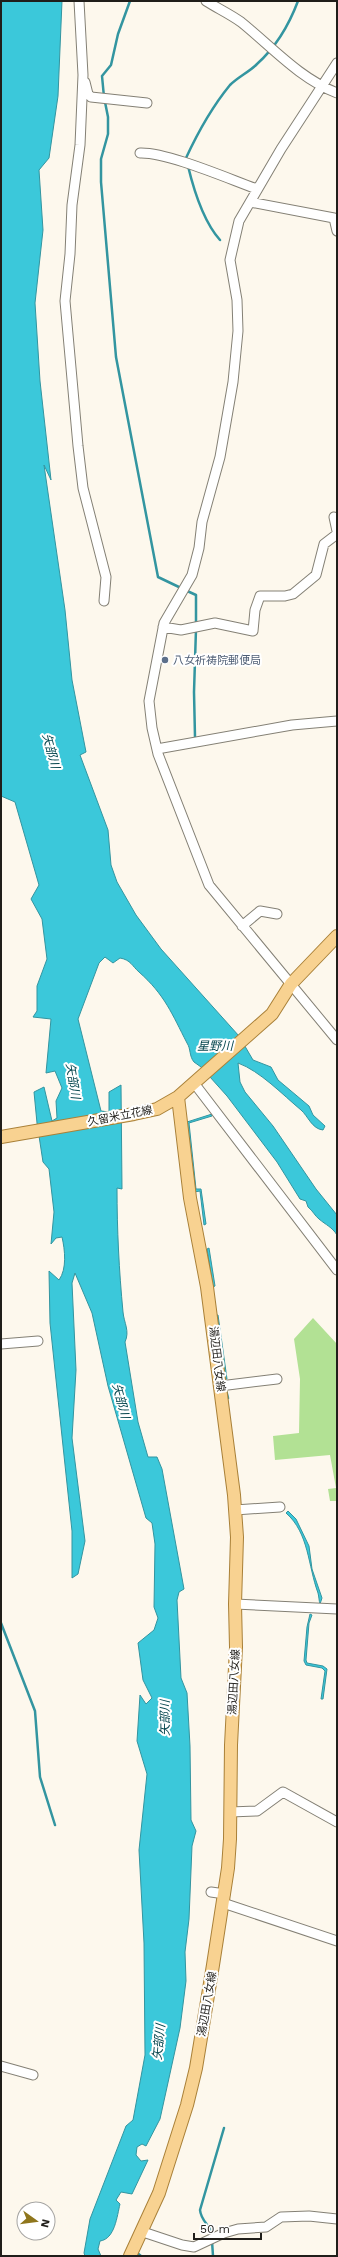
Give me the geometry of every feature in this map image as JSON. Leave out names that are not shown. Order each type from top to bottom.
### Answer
[{"type":"main road","name":"久留米立花線","points":[[1,1138],[28,1132],[132,1115],[157,1109],[178,1097],[272,1014],[291,984],[337,936]]},
{"type":"main road","name":"湯辺田八女線","points":[[130,2256],[143,2232],[159,2193],[187,2105],[196,2068],[224,1899],[230,1840],[231,1745],[236,1647],[235,1604],[237,1537],[208,1287],[190,1198],[178,1097]]},
{"type":"street","points":[[79,1],[83,75],[80,145],[72,205],[70,254],[65,301],[68,352],[83,488],[106,577],[104,601]]},
{"type":"street","points":[[206,1],[240,21],[275,53],[321,87],[337,93]]},
{"type":"street","points":[[337,63],[257,189],[239,221],[230,260],[237,300],[238,331],[233,382],[220,456],[202,522],[199,548],[192,575],[163,627],[149,701],[157,749],[208,885],[337,1040]]},
{"type":"street","points":[[83,75],[88,94],[91,97],[147,103]]},
{"type":"street","points":[[140,153],[148,153],[190,165],[257,189]]},
{"type":"street","points":[[250,202],[334,218],[337,231]]},
{"type":"street","points":[[163,627],[181,630],[215,623],[253,631],[255,610],[260,596],[285,596],[294,594],[316,575],[324,544],[337,533],[334,517]]},
{"type":"street","points":[[157,749],[292,725],[337,721]]},
{"type":"street","points":[[242,926],[260,911],[276,914]]},
{"type":"street","points":[[326,1025],[337,1026]]},
{"type":"street","points":[[196,1081],[337,1270]]},
{"type":"street","points":[[1,1344],[38,1341]]},
{"type":"street","points":[[220,1386],[277,1378]]},
{"type":"street","points":[[235,1510],[280,1507]]},
{"type":"street","points":[[235,1604],[337,1609]]},
{"type":"street","points":[[230,1812],[257,1811],[283,1792],[337,1822]]},
{"type":"street","points":[[211,1892],[224,1899],[337,1941]]},
{"type":"street","points":[[1,2066],[33,2075]]},
{"type":"street","points":[[143,2232],[182,2245],[194,2247],[224,2233],[238,2229],[266,2228],[281,2217],[309,2216],[337,2219]]},
{"type":"green space","points":[[313,1318],[337,1344],[337,1501],[330,1501],[328,1489],[336,1488],[330,1455],[275,1460],[273,1436],[299,1433],[300,1379],[294,1339]]},
{"type":"water","points":[[1,1],[62,1],[58,96],[49,158],[39,170],[43,230],[35,303],[40,381],[51,480],[44,465],[65,610],[72,680],[86,752],[80,755],[108,830],[111,865],[117,882],[136,915],[161,949],[239,1036],[253,1060],[271,1067],[278,1080],[309,1106],[313,1115],[325,1126],[323,1130],[316,1127],[301,1110],[271,1084],[255,1072],[238,1063],[240,1082],[245,1092],[273,1126],[316,1189],[337,1215],[337,1235],[316,1216],[308,1207],[306,1201],[300,1199],[277,1162],[227,1096],[201,1067],[194,1062],[188,1045],[172,1014],[162,997],[148,980],[127,960],[120,958],[113,963],[105,957],[99,963],[78,1019],[101,1111],[109,1112],[109,1092],[121,1085],[122,1189],[117,1188],[117,1204],[120,1281],[123,1312],[127,1331],[125,1342],[138,1422],[148,1457],[157,1457],[162,1469],[184,1589],[179,1592],[177,1600],[181,1678],[187,1693],[190,1746],[191,1820],[196,1831],[192,1846],[189,1919],[185,1952],[186,1981],[180,2028],[160,2119],[146,2146],[142,2144],[137,2147],[136,2155],[141,2161],[148,2160],[132,2194],[121,2192],[116,2200],[120,2204],[116,2220],[109,2236],[100,2241],[98,2249],[101,2256],[85,2256],[84,2253],[90,2219],[126,2126],[133,2120],[145,2055],[144,1943],[139,1850],[147,1774],[137,1741],[140,1695],[146,1704],[152,1698],[143,1680],[138,1643],[154,1630],[158,1618],[154,1607],[155,1544],[152,1523],[146,1518],[108,1386],[92,1313],[75,1273],[72,1283],[76,1370],[72,1438],[85,1541],[78,1574],[72,1578],[72,1531],[50,1323],[49,1271],[59,1280],[62,1276],[64,1265],[64,1248],[62,1237],[56,1238],[51,1244],[54,1212],[49,1169],[43,1162],[34,1092],[44,1087],[52,1121],[57,1118],[56,1101],[62,1088],[55,1071],[46,1073],[51,1019],[33,1017],[37,1011],[37,986],[47,959],[42,919],[31,899],[39,885],[15,802],[1,796]]},
{"type":"water","points":[[212,1114],[212,1116],[189,1123],[196,1189],[201,1189],[206,1224],[204,1225],[200,1191],[194,1192],[187,1122]]},
{"type":"water","points":[[209,1248],[215,1286],[213,1287],[207,1249]]},
{"type":"water","points":[[216,1315],[218,1315],[227,1379],[224,1379]]},
{"type":"water","points":[[288,1511],[296,1519],[309,1546],[312,1569],[322,1598],[320,1604],[304,1540],[294,1521],[286,1513]]},
{"type":"water","points":[[310,1614],[312,1615],[309,1623],[306,1660],[307,1663],[323,1666],[327,1669],[323,1699],[321,1699],[325,1671],[322,1668],[306,1665],[304,1661],[307,1627]]},
{"type":"waterway","points":[[104,97],[102,76],[111,65],[118,34],[130,1]]},
{"type":"waterway","points":[[187,161],[186,158],[195,139],[217,102],[230,85],[254,67],[276,43],[286,27],[298,1]]},
{"type":"waterway","points":[[105,102],[108,117],[108,134],[101,159],[101,182],[116,357],[158,577],[181,588]]},
{"type":"waterway","points":[[188,166],[196,195],[204,215],[220,240]]},
{"type":"waterway","points":[[185,590],[196,595],[196,624]]},
{"type":"waterway","points":[[195,737],[194,692],[196,629]]},
{"type":"waterway","points":[[226,1390],[228,1398]]},
{"type":"waterway","points":[[1,1623],[35,1711],[40,1777],[55,1825]]},
{"type":"waterway","points":[[212,2233],[203,2220],[200,2210],[224,2128]]},
{"type":"waterway","points":[[212,2241],[213,2256]]},
{"type":"waterway","points":[[136,2252],[141,2256]]},
{"type":"place","name":"八女祈祷院郵便局","points":[[165,660]]},
{"type":"water label","name":"矢部川","points":[[51,751]]},
{"type":"water label","name":"星野川","points":[[215,1046]]},
{"type":"water label","name":"矢部川","points":[[73,1081]]},
{"type":"water label","name":"矢部川","points":[[121,1401]]},
{"type":"water label","name":"矢部川","points":[[165,1718]]},
{"type":"water label","name":"矢部川","points":[[159,2042]]}]
